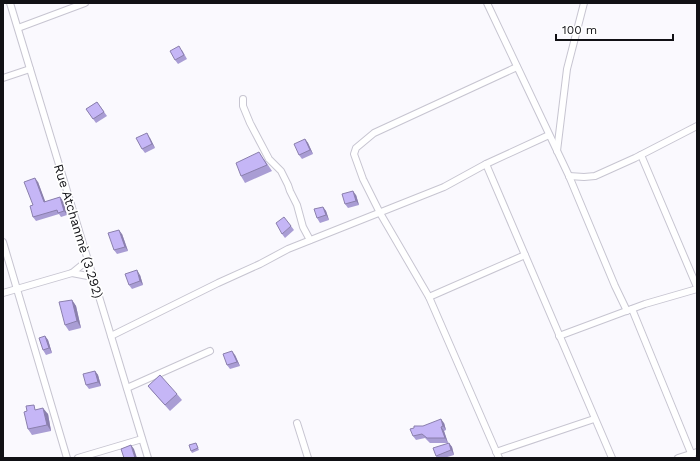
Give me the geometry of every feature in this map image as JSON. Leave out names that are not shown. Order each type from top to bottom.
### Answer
[{"type":"street","name":"Rue Atchanmè (3.292)","points":[[10,3],[148,458]]},
{"type":"street","points":[[18,28],[85,3]]},
{"type":"street","points":[[487,3],[569,176],[615,286],[630,310],[694,455],[678,458]]},
{"type":"street","points":[[557,151],[568,69],[584,3]]},
{"type":"street","points":[[517,67],[386,127],[364,140],[356,148],[354,154],[380,213],[429,297],[497,455],[594,419]]},
{"type":"street","points":[[3,78],[30,70]]},
{"type":"street","points":[[243,99],[243,106],[250,123],[269,158],[281,171],[297,205],[303,227],[310,240]]},
{"type":"street","points":[[569,176],[595,176],[641,155],[697,126]]},
{"type":"street","points":[[111,336],[288,249],[444,187],[486,164],[549,135]]},
{"type":"street","points":[[559,336],[630,310],[697,288],[641,155]]},
{"type":"street","points":[[486,164],[612,458]]},
{"type":"street","points":[[3,242],[67,458]]},
{"type":"street","points":[[429,297],[525,255]]},
{"type":"street","points":[[3,293],[72,273],[88,260]]},
{"type":"street","points":[[72,273],[93,278]]},
{"type":"street","points":[[127,388],[210,351]]},
{"type":"street","points":[[297,423],[308,458]]},
{"type":"street","points":[[78,458],[142,439]]},
{"type":"building","points":[[179,46],[184,55],[175,60],[170,51]]},
{"type":"building","points":[[97,102],[104,112],[93,119],[86,109]]},
{"type":"building","points":[[147,133],[152,144],[142,149],[136,138]]},
{"type":"building","points":[[305,139],[310,150],[299,155],[294,144]]},
{"type":"building","points":[[259,152],[267,165],[241,176],[236,163]]},
{"type":"building","points":[[35,178],[44,202],[60,197],[64,211],[58,213],[57,210],[33,217],[30,206],[33,205],[24,182]]},
{"type":"building","points":[[353,191],[356,201],[345,204],[342,194]]},
{"type":"building","points":[[323,207],[326,215],[317,218],[314,209]]},
{"type":"building","points":[[284,217],[291,226],[282,234],[276,223]]},
{"type":"building","points":[[119,230],[125,247],[114,250],[108,233]]},
{"type":"building","points":[[137,270],[140,281],[129,285],[125,274]]},
{"type":"building","points":[[72,300],[77,321],[65,325],[59,302]]},
{"type":"building","points":[[45,336],[49,348],[43,350],[39,338]]},
{"type":"building","points":[[232,351],[237,362],[227,365],[223,354]]},
{"type":"building","points":[[95,371],[98,382],[86,385],[83,374]]},
{"type":"building","points":[[160,375],[177,394],[165,405],[148,386]]},
{"type":"building","points":[[34,405],[35,410],[43,408],[47,425],[28,429],[24,412],[27,411],[26,406]]},
{"type":"building","points":[[441,419],[443,426],[441,427],[445,438],[427,438],[422,434],[413,436],[410,429],[414,428],[414,426],[423,426]]},
{"type":"building","points":[[196,443],[198,448],[191,451],[189,445]]},
{"type":"building","points":[[449,443],[451,450],[436,456],[433,448]]},
{"type":"building","points":[[131,445],[135,458],[124,458],[121,449]]}]
